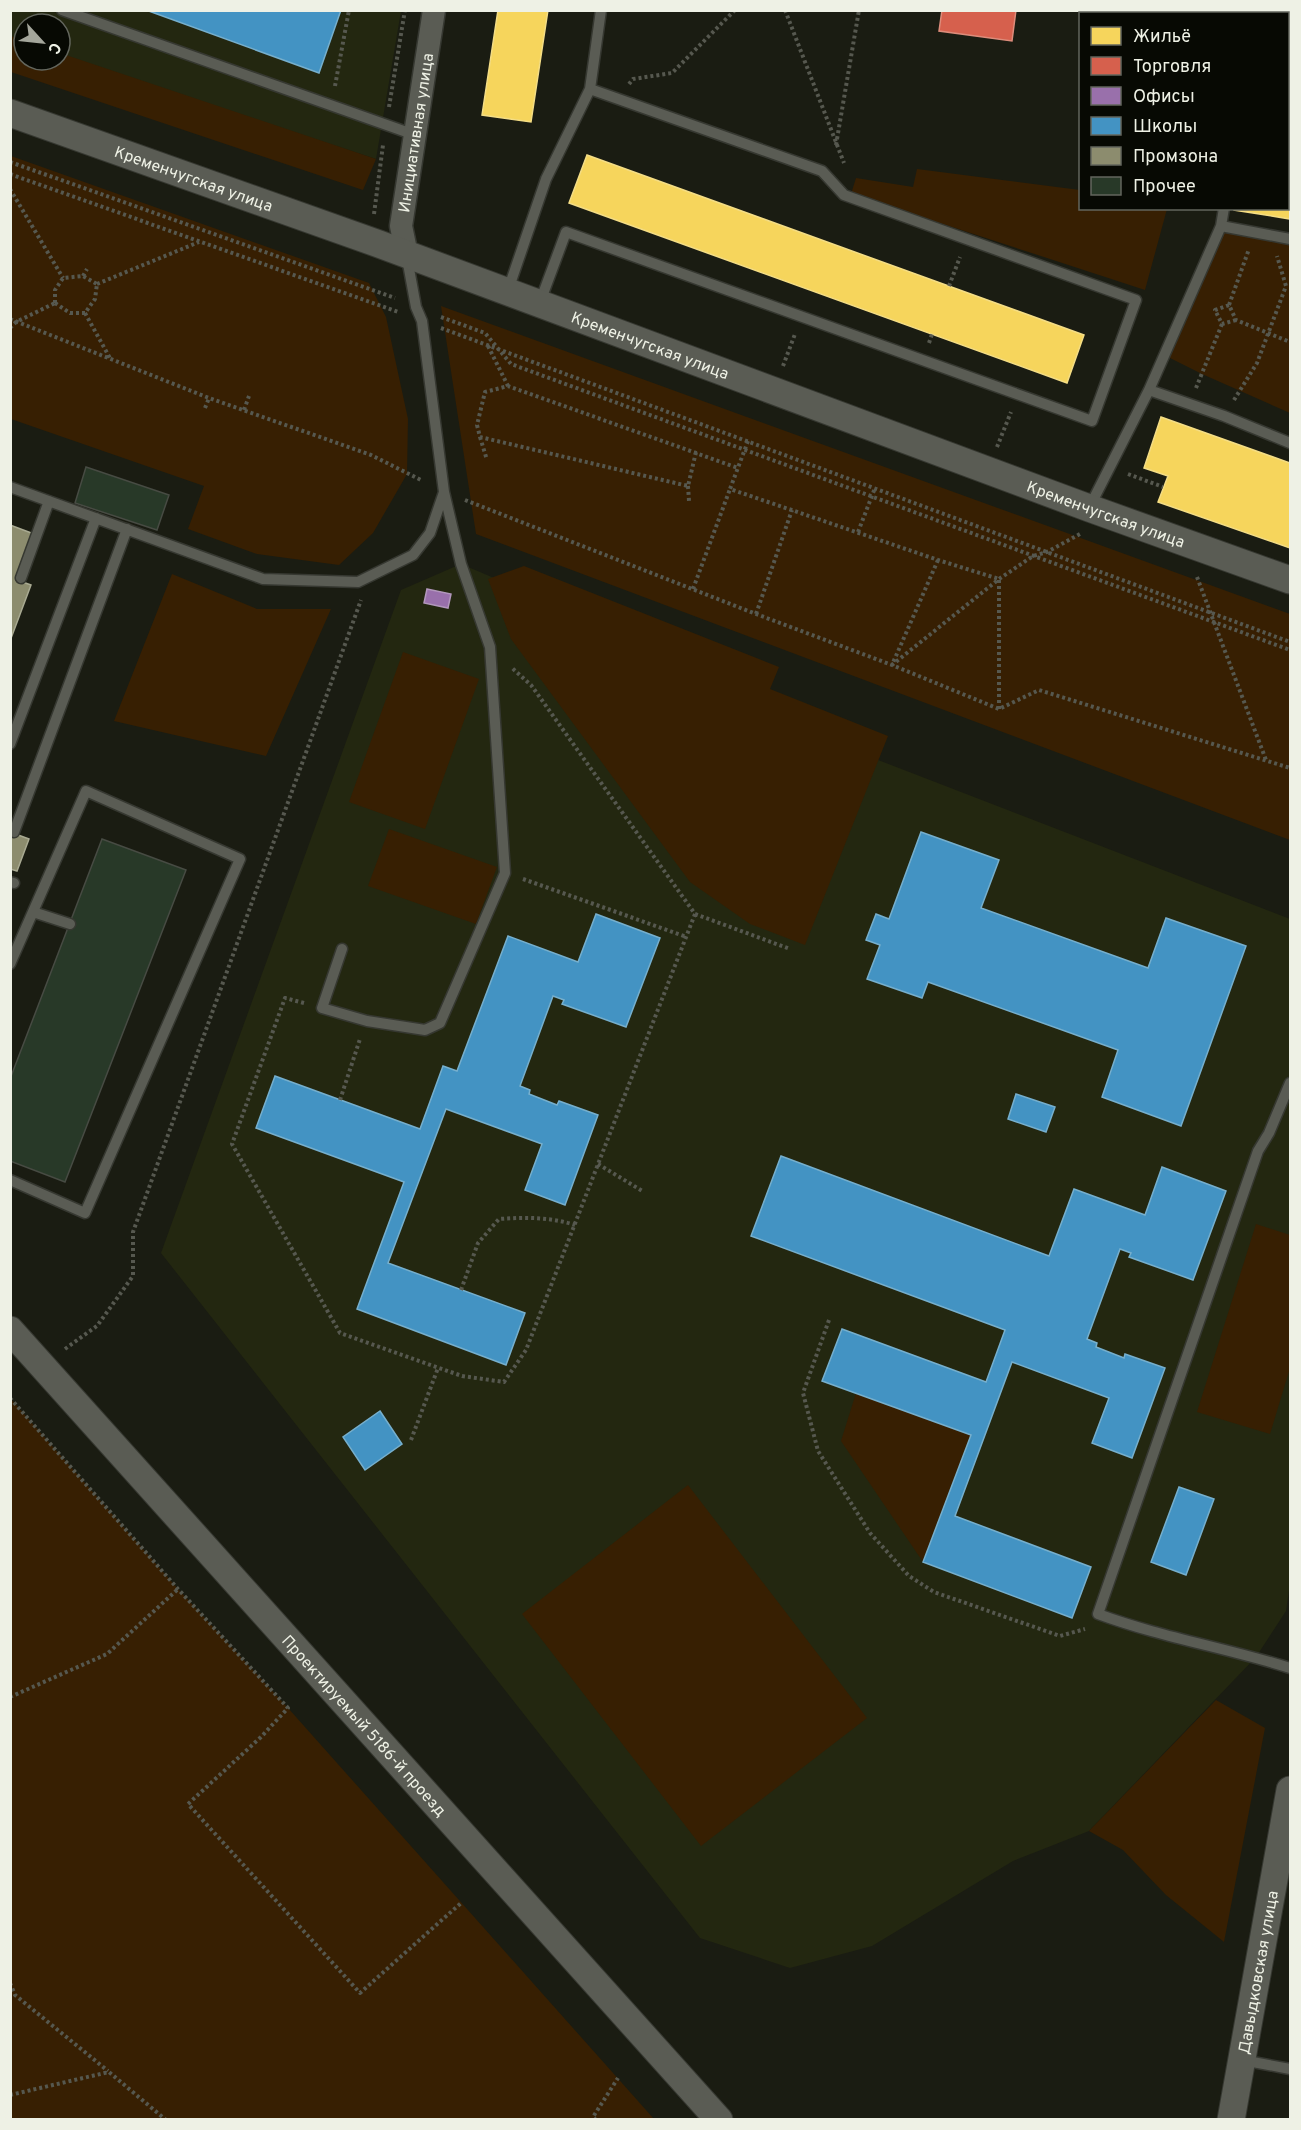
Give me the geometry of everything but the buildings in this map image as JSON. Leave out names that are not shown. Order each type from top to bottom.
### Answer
[{"type":"street","name":"Инициативная улица","points":[[407,255],[401,226],[434,10]]},
{"type":"street","name":"Кременчугская улица","points":[[10,112],[407,255],[1089,508],[1290,580]]},
{"type":"street","name":"Проектируемый 5186-й проезд","points":[[10,1330],[719,2120]]},
{"type":"street","name":"Давыдковская улица","points":[[1232,2120],[1290,1790]]},
{"type":"lane","points":[[62,10],[415,135]]},
{"type":"lane","points":[[507,293],[546,179],[590,89],[602,10]]},
{"type":"lane","points":[[539,305],[566,231],[1092,421],[1136,300],[844,195],[822,171],[590,89]]},
{"type":"lane","points":[[1089,508],[1149,390],[1221,226],[1224,210]]},
{"type":"lane","points":[[1221,226],[1290,239]]},
{"type":"lane","points":[[342,949],[322,1008],[367,1021],[425,1030],[440,1023],[506,873],[490,647],[461,564],[444,492],[422,321],[416,307],[407,255]]},
{"type":"lane","points":[[1149,390],[1224,416],[1290,443]]},
{"type":"lane","points":[[10,487],[263,579],[358,582],[413,555],[430,533],[444,492]]},
{"type":"lane","points":[[21,578],[49,501]]},
{"type":"lane","points":[[10,744],[96,518]]},
{"type":"lane","points":[[10,831],[14,832],[127,529]]},
{"type":"lane","points":[[10,964],[86,791],[240,859],[85,1213],[10,1180]]},
{"type":"lane","points":[[33,912],[70,924]]},
{"type":"lane","points":[[1290,1083],[1269,1133],[1258,1151],[1098,1614],[1136,1628],[1256,1657],[1290,1668]]},
{"type":"lane","points":[[1242,2060],[1290,2069]]},
{"type":"path","points":[[331,106],[349,10]]},
{"type":"path","points":[[363,212],[374,216],[405,10]]},
{"type":"path","points":[[633,79],[672,73],[735,10]]},
{"type":"path","points":[[785,10],[845,167]]},
{"type":"path","points":[[836,146],[859,10]]},
{"type":"path","points":[[10,162],[387,295],[485,333],[511,364],[1290,650]]},
{"type":"path","points":[[10,174],[422,321],[1290,642]]},
{"type":"path","points":[[10,189],[63,278]]},
{"type":"path","points":[[1236,320],[1229,305],[1255,232]]},
{"type":"path","points":[[1224,416],[1257,363],[1286,286],[1271,235]]},
{"type":"path","points":[[949,286],[966,239]]},
{"type":"path","points":[[97,284],[200,242]]},
{"type":"path","points":[[83,276],[87,269]]},
{"type":"path","points":[[63,278],[83,276],[97,284]]},
{"type":"path","points":[[55,303],[56,290],[63,278]]},
{"type":"path","points":[[85,313],[95,299],[97,284]]},
{"type":"path","points":[[55,303],[70,313],[85,313]]},
{"type":"path","points":[[10,328],[16,322],[55,303]]},
{"type":"path","points":[[1190,404],[1222,324],[1215,310],[1229,305]]},
{"type":"path","points":[[85,313],[111,361]]},
{"type":"path","points":[[783,368],[801,316]]},
{"type":"path","points":[[10,320],[209,398],[371,455],[444,492],[892,665],[999,709],[1039,690],[1290,768]]},
{"type":"path","points":[[1222,324],[1236,320],[1290,342]]},
{"type":"path","points":[[488,346],[508,386]]},
{"type":"path","points":[[487,460],[477,425],[485,392],[508,386],[738,468]]},
{"type":"path","points":[[244,410],[249,396]]},
{"type":"path","points":[[205,408],[209,398]]},
{"type":"path","points":[[997,448],[1006,423]]},
{"type":"path","points":[[480,437],[688,486]]},
{"type":"path","points":[[693,590],[748,441]]},
{"type":"path","points":[[689,501],[688,486],[696,452]]},
{"type":"path","points":[[1134,476],[1163,487]]},
{"type":"path","points":[[858,532],[875,488]]},
{"type":"path","points":[[730,489],[999,579]]},
{"type":"path","points":[[756,614],[792,510]]},
{"type":"path","points":[[892,665],[999,579],[1033,555],[1047,552],[1079,534],[1090,538]]},
{"type":"path","points":[[892,665],[938,560]]},
{"type":"path","points":[[1187,574],[1198,578],[1267,761]]},
{"type":"path","points":[[999,579],[999,709]]},
{"type":"path","points":[[42,1366],[97,1326],[134,1276],[133,1232],[362,599],[358,582]]},
{"type":"path","points":[[490,647],[531,685],[695,914],[790,949]]},
{"type":"path","points":[[506,873],[687,937]]},
{"type":"path","points":[[322,1008],[285,998],[232,1144],[340,1333],[462,1377],[504,1382],[526,1350],[695,914]]},
{"type":"path","points":[[340,1100],[367,1021]]},
{"type":"path","points":[[598,1164],[644,1192]]},
{"type":"path","points":[[461,1290],[478,1243],[499,1219],[527,1217],[559,1220],[575,1225]]},
{"type":"path","points":[[829,1320],[803,1393],[818,1451],[870,1533],[909,1576],[934,1592],[1060,1636],[1084,1630],[1098,1614]]},
{"type":"path","points":[[411,1440],[438,1368]]},
{"type":"path","points":[[10,1398],[178,1589],[288,1708],[261,1737],[188,1804],[360,1993],[461,1903]]},
{"type":"path","points":[[10,1697],[107,1654],[178,1589]]},
{"type":"path","points":[[10,1983],[15,1995],[165,2120]]},
{"type":"path","points":[[10,2095],[109,2072]]},
{"type":"path","points":[[596,2120],[593,2116],[618,2078]]},
{"type":"shaded area","points":[[11,11],[401,11],[376,159],[72,60],[72,12],[12,12],[11,40]]},
{"type":"shaded area","points":[[1290,11],[1290,142],[1289,12],[1256,12]]},
{"type":"shaded area","points":[[11,36],[12,72],[72,72],[72,57],[376,159],[363,190],[11,72]]},
{"type":"shaded area","points":[[11,156],[369,283],[386,317],[408,419],[407,474],[373,533],[339,565],[257,554],[188,529],[204,486],[11,419]]},
{"type":"shaded area","points":[[917,169],[1079,190],[1079,210],[1167,210],[1145,290],[851,194],[856,178],[913,187]]},
{"type":"shaded area","points":[[1221,226],[1290,239],[1290,413],[1164,355]]},
{"type":"shaded area","points":[[441,306],[1290,614],[1290,840],[476,534]]},
{"type":"shaded area","points":[[461,564],[520,589],[531,626],[1290,919],[1290,1584],[1286,1611],[1256,1657],[1089,1831],[1013,1861],[872,1946],[790,1968],[700,1938],[161,1253],[401,590]]},
{"type":"shaded area","points":[[524,566],[779,667],[770,689],[888,736],[805,945],[750,924],[690,882],[511,639],[488,579]]},
{"type":"shaded area","points":[[172,574],[257,609],[331,609],[266,756],[114,721]]},
{"type":"shaded area","points":[[403,652],[479,679],[425,829],[349,802]]},
{"type":"shaded area","points":[[389,829],[497,867],[476,924],[368,886]]},
{"type":"shaded area","points":[[1256,1224],[1290,1235],[1290,1368],[1270,1434],[1197,1412]]},
{"type":"shaded area","points":[[856,1393],[971,1435],[923,1562],[841,1441]]},
{"type":"shaded area","points":[[10,1398],[178,1589],[288,1708],[654,2119],[11,2119]]},
{"type":"shaded area","points":[[688,1485],[867,1718],[701,1846],[522,1614]]},
{"type":"shaded area","points":[[1216,1700],[1265,1728],[1224,1942],[1166,1895],[1123,1850],[1089,1831]]}]
